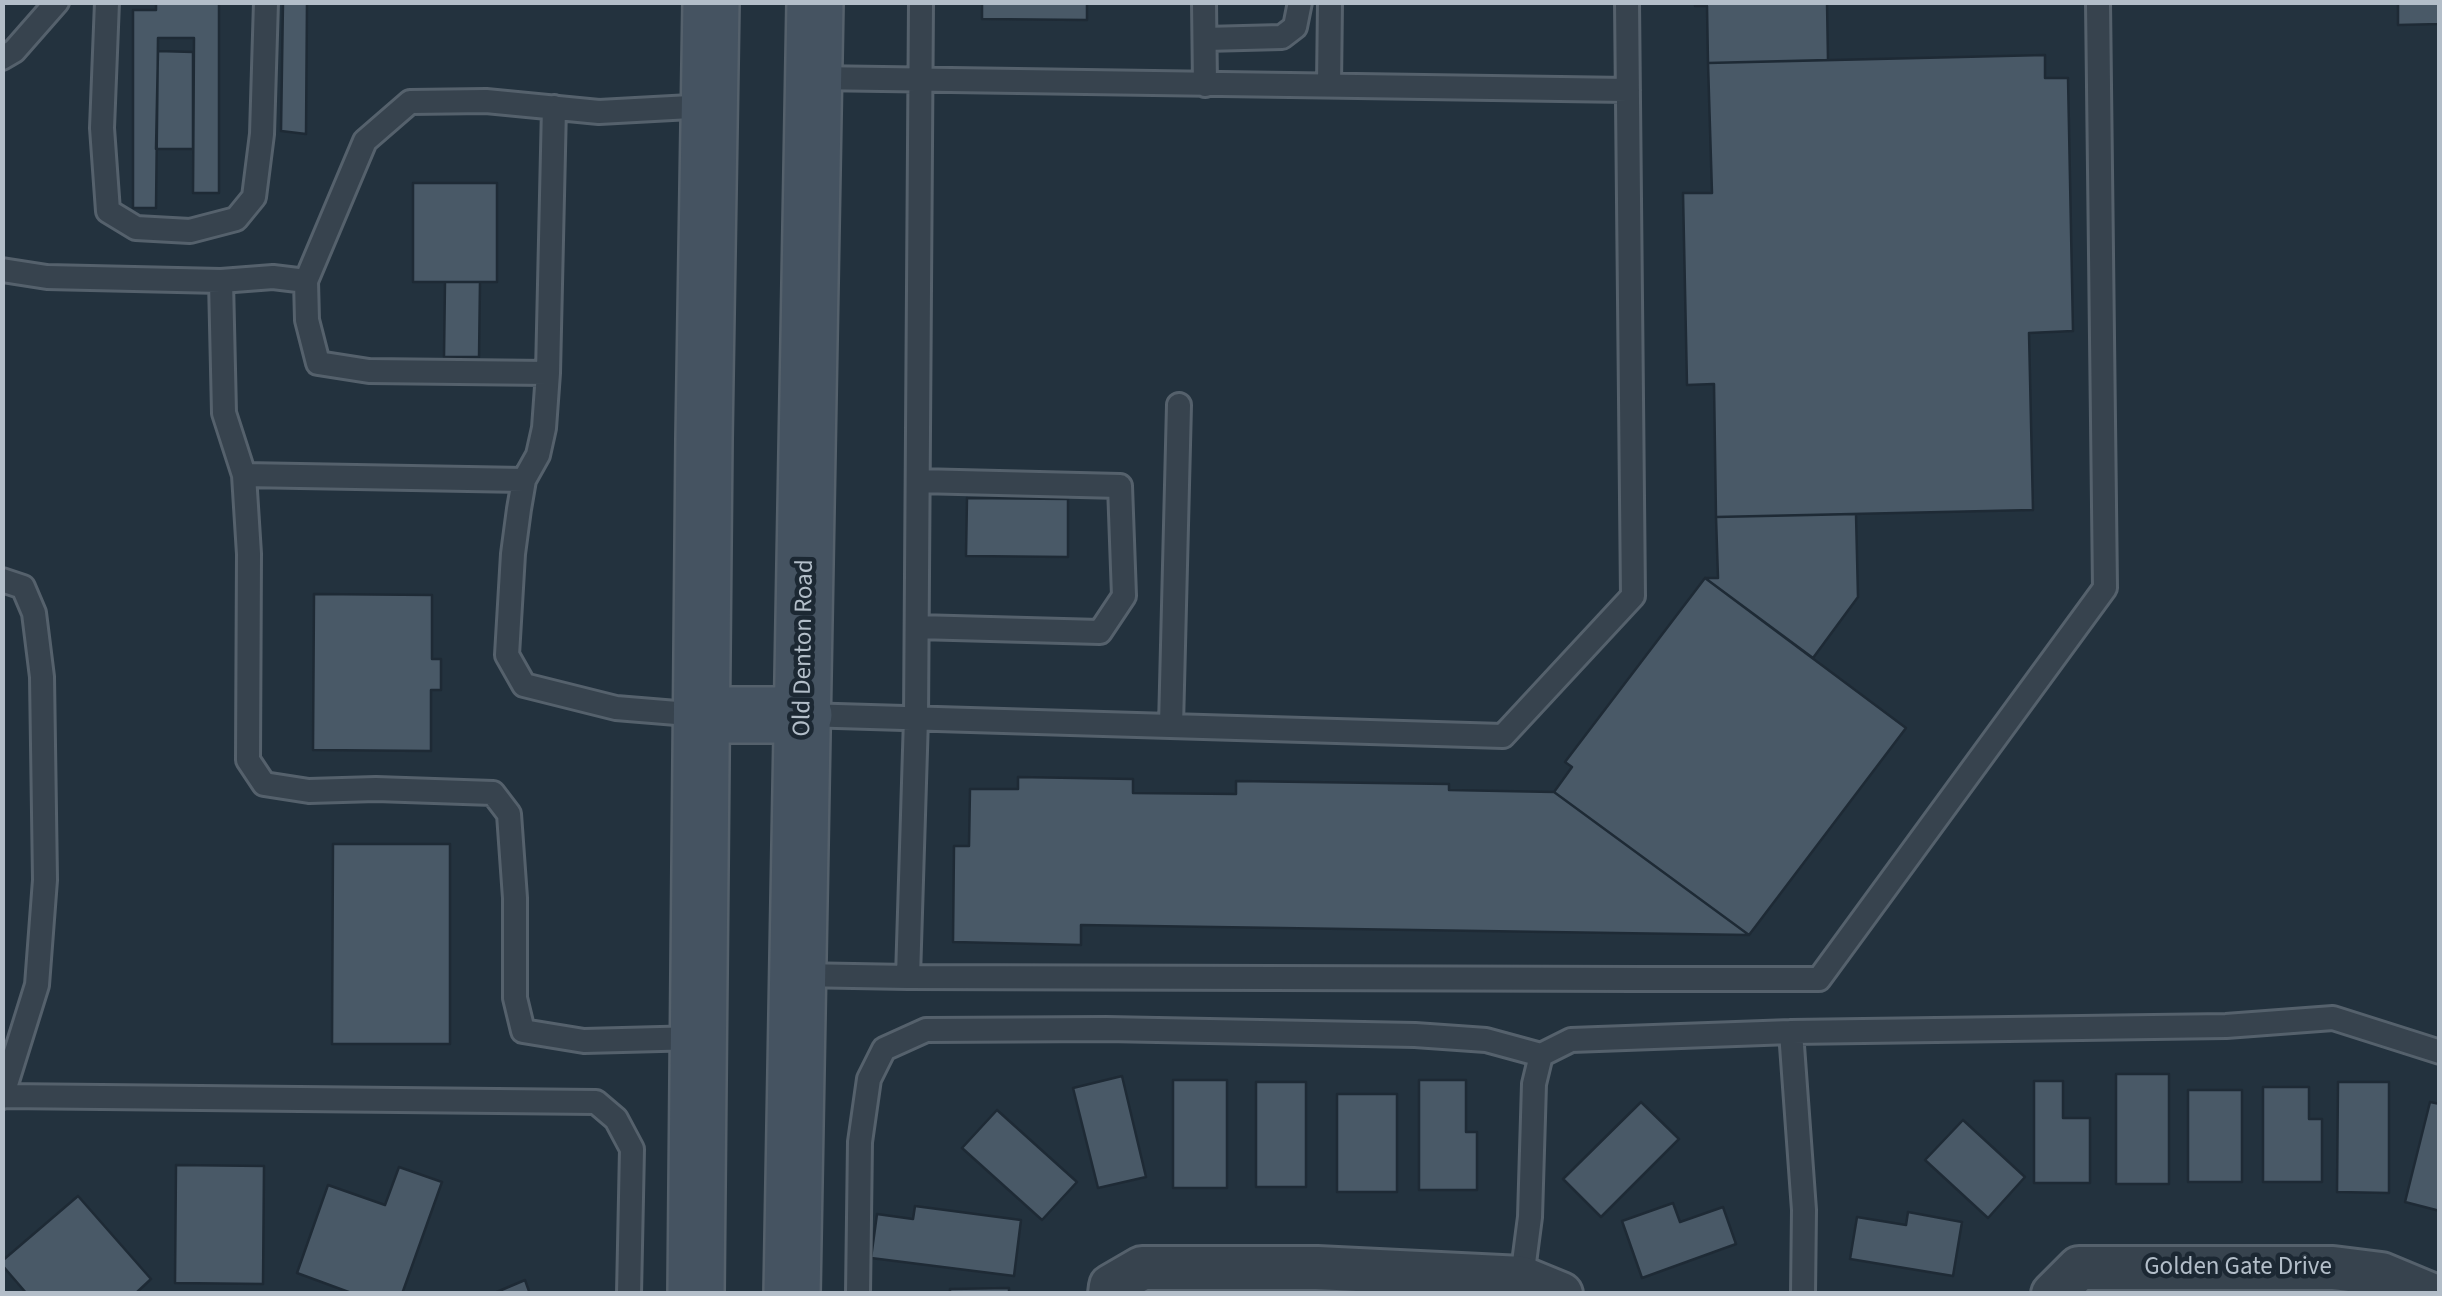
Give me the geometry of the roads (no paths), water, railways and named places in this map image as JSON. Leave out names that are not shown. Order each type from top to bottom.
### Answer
[{"type":"main road","points":[[696,1294],[711,2]]},
{"type":"main road","name":"Old Denton Road","points":[[792,1294],[815,2]]},
{"type":"main road","points":[[704,715],[804,715]]},
{"type":"street","points":[[1110,1294],[1111,1286],[1142,1268],[1324,1277],[1522,1278],[1561,1294]]},
{"type":"street","name":"Golden Gate Drive","points":[[2053,1294],[2079,1268],[2273,1281],[2333,1268],[2381,1274],[2430,1294]]},
{"type":"lane","points":[[2,58],[14,51],[56,2]]},
{"type":"lane","points":[[107,2],[102,128],[108,212],[136,228],[190,231],[236,219],[254,197],[262,134],[266,2]]},
{"type":"lane","points":[[908,977],[916,718],[921,2]]},
{"type":"lane","points":[[1204,2],[1205,84]]},
{"type":"lane","points":[[1205,39],[1282,37],[1295,27],[1300,2]]},
{"type":"lane","points":[[1329,85],[1330,2]]},
{"type":"lane","points":[[804,715],[1503,736],[1633,596],[1626,2]]},
{"type":"lane","points":[[799,975],[1820,979],[2105,588],[2098,2]]},
{"type":"lane","points":[[815,78],[1628,90]]},
{"type":"lane","points":[[548,374],[368,371],[318,363],[307,320],[306,280],[365,141],[410,102],[486,101],[599,112],[710,106]]},
{"type":"lane","points":[[554,107],[544,428],[538,455],[524,480],[512,554],[507,656],[524,685],[616,708],[704,715]]},
{"type":"lane","points":[[2,270],[48,277],[306,280]]},
{"type":"lane","points":[[221,280],[224,413],[244,474],[249,554],[248,760],[264,784],[309,791],[376,788],[494,793],[509,814],[515,898],[515,998],[523,1031],[584,1041],[699,1038]]},
{"type":"lane","points":[[1171,726],[1179,405]]},
{"type":"lane","points":[[244,474],[524,480]]},
{"type":"lane","points":[[917,627],[1100,632],[1124,596],[1120,486],[918,482]]},
{"type":"lane","points":[[2,580],[23,587],[34,613],[42,677],[45,880],[38,985],[3,1096],[596,1102],[616,1120],[632,1149],[630,1294]]},
{"type":"lane","points":[[858,1294],[860,1142],[869,1078],[884,1049],[926,1030],[1415,1035],[1486,1040],[1540,1055],[1571,1040],[1791,1032],[2226,1026],[2333,1018],[2440,1052]]},
{"type":"lane","points":[[1791,1032],[1804,1210],[1803,1294]]},
{"type":"lane","points":[[1522,1278],[1530,1217],[1534,1084],[1540,1055]]}]
